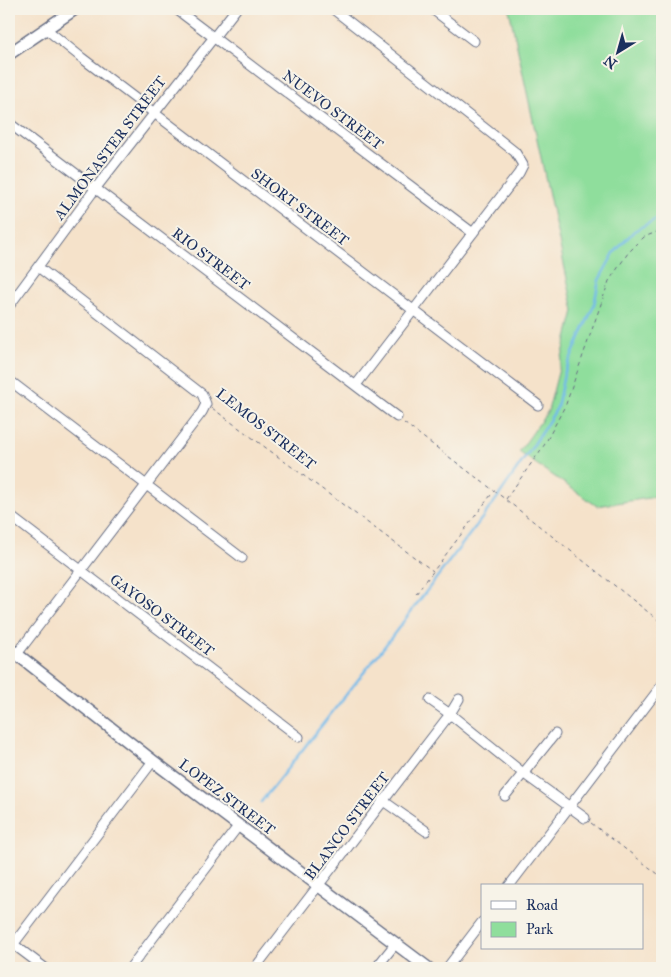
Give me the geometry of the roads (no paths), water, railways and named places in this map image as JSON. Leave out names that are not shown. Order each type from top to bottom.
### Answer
[{"type":"street","points":[[9,54],[75,9]]},
{"type":"street","name":"NUEVO STREET","points":[[176,9],[472,233]]},
{"type":"street","name":"ALMONASTER STREET","points":[[9,306],[95,189],[236,9]]},
{"type":"street","points":[[333,9],[515,152],[523,164],[519,173],[356,385]]},
{"type":"street","points":[[432,9],[474,41]]},
{"type":"street","name":"SHORT STREET","points":[[46,29],[538,405]]},
{"type":"street","name":"RIO STREET","points":[[10,127],[397,417]]},
{"type":"street","name":"LEMOS STREET","points":[[38,267],[202,394],[206,404],[202,412],[146,485]]},
{"type":"street","points":[[9,380],[242,558]]},
{"type":"street","points":[[13,651],[81,570],[146,485]]},
{"type":"street","name":"GAYOSO STREET","points":[[9,515],[299,737]]},
{"type":"street","name":"LOPEZ STREET","points":[[13,651],[153,761],[319,884],[428,968]]},
{"type":"street","points":[[512,884],[662,686]]},
{"type":"street","name":"BLANCO STREET","points":[[256,968],[382,800],[450,714],[459,699]]},
{"type":"street","points":[[430,700],[585,818]]},
{"type":"street","points":[[505,796],[555,734]]},
{"type":"street","points":[[45,968],[11,947],[153,761]]},
{"type":"street","points":[[382,800],[426,831]]},
{"type":"street","points":[[130,968],[239,825]]},
{"type":"street","points":[[447,968],[481,923]]},
{"type":"street","points":[[376,968],[396,943]]},
{"type":"waterway","points":[[261,802],[384,647],[495,501],[531,449],[557,408],[564,374],[594,305],[599,280],[614,253],[634,231],[662,216]]}]
